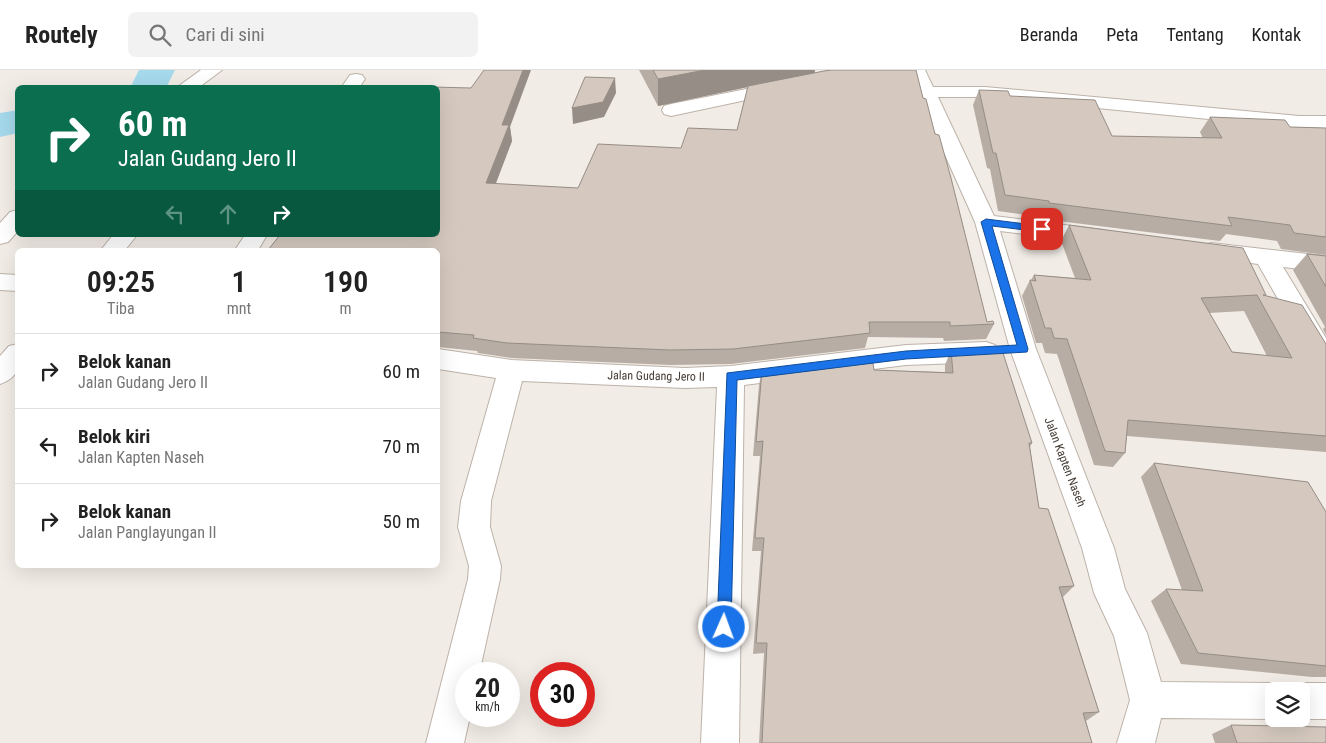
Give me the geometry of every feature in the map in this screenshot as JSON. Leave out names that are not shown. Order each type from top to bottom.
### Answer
[{"type":"street","points":[[190,85],[213,70]]},
{"type":"street","points":[[915,79],[984,92],[1289,121],[1326,122]]},
{"type":"street","name":"Jalan Kapten Naseh","points":[[915,79],[986,222],[1023,349],[1098,548],[1110,593],[1130,633],[1148,700]]},
{"type":"street","points":[[671,110],[802,83]]},
{"type":"street","points":[[0,237],[15,221]]},
{"type":"street","points":[[986,222],[1121,240]]},
{"type":"street","points":[[114,248],[124,237]]},
{"type":"street","points":[[247,248],[255,237]]},
{"type":"street","points":[[1189,248],[1326,264]]},
{"type":"street","points":[[1266,258],[1326,360]]},
{"type":"street","points":[[0,282],[15,283]]},
{"type":"street","name":"Jalan Gudang Jero II","points":[[440,358],[511,370],[685,378],[731,376],[906,355],[1023,349]]},
{"type":"street","points":[[0,374],[15,356]]},
{"type":"street","points":[[445,743],[484,579],[485,566],[474,527],[476,501],[511,370]]},
{"type":"street","points":[[720,743],[731,376]]},
{"type":"street","points":[[1136,743],[1148,700],[1265,701]]},
{"type":"street","points":[[1310,701],[1326,701]]},
{"type":"building","points":[[484,70],[523,70],[502,125],[509,125],[486,183],[578,188],[598,144],[681,148],[688,128],[737,130],[748,86],[832,70],[916,70],[935,134],[939,135],[987,322],[993,321],[994,324],[950,326],[950,322],[869,322],[870,333],[733,349],[670,350],[507,343],[473,338],[474,335],[440,332],[440,248],[270,248],[278,237],[440,237],[440,87],[471,88]]},
{"type":"building","points":[[653,70],[705,70],[658,79]]},
{"type":"building","points":[[585,77],[615,78],[603,102],[572,108]]},
{"type":"building","points":[[979,90],[1008,91],[1010,96],[1095,100],[1112,136],[1222,138],[1210,117],[1285,120],[1290,127],[1326,128],[1326,237],[1294,233],[1290,225],[1228,217],[1232,226],[1049,203],[1049,201],[1005,195],[996,153],[993,153]]},
{"type":"building","points":[[1069,225],[1243,248],[1266,295],[1263,295],[1302,305],[1326,344],[1326,436],[1128,420],[1125,453],[1105,451],[1067,339],[1054,338],[1051,328],[1045,328],[1030,280],[1036,281],[1034,275],[1091,280]],"holes":[[[1257,295],[1292,358],[1232,352],[1201,298]]]},
{"type":"building","points":[[1307,254],[1326,256],[1326,287]]},
{"type":"building","points":[[1001,347],[1032,443],[1029,443],[1039,508],[1048,509],[1074,586],[1059,587],[1099,712],[1083,713],[1092,743],[762,743],[767,643],[756,643],[764,538],[755,538],[763,441],[756,442],[762,370],[872,357],[874,370],[953,373],[951,350]]},
{"type":"building","points":[[1154,463],[1308,482],[1326,512],[1326,666],[1198,653],[1166,589],[1203,591]]},
{"type":"building","points":[[1231,725],[1326,727],[1326,743],[1237,743]]},
{"type":"waterway","points":[[150,85],[157,70]]},
{"type":"waterway","points":[[0,125],[15,122]]},
{"type":"route","points":[[724,627],[731,376],[906,355],[1023,349],[986,222],[1042,229]]}]
